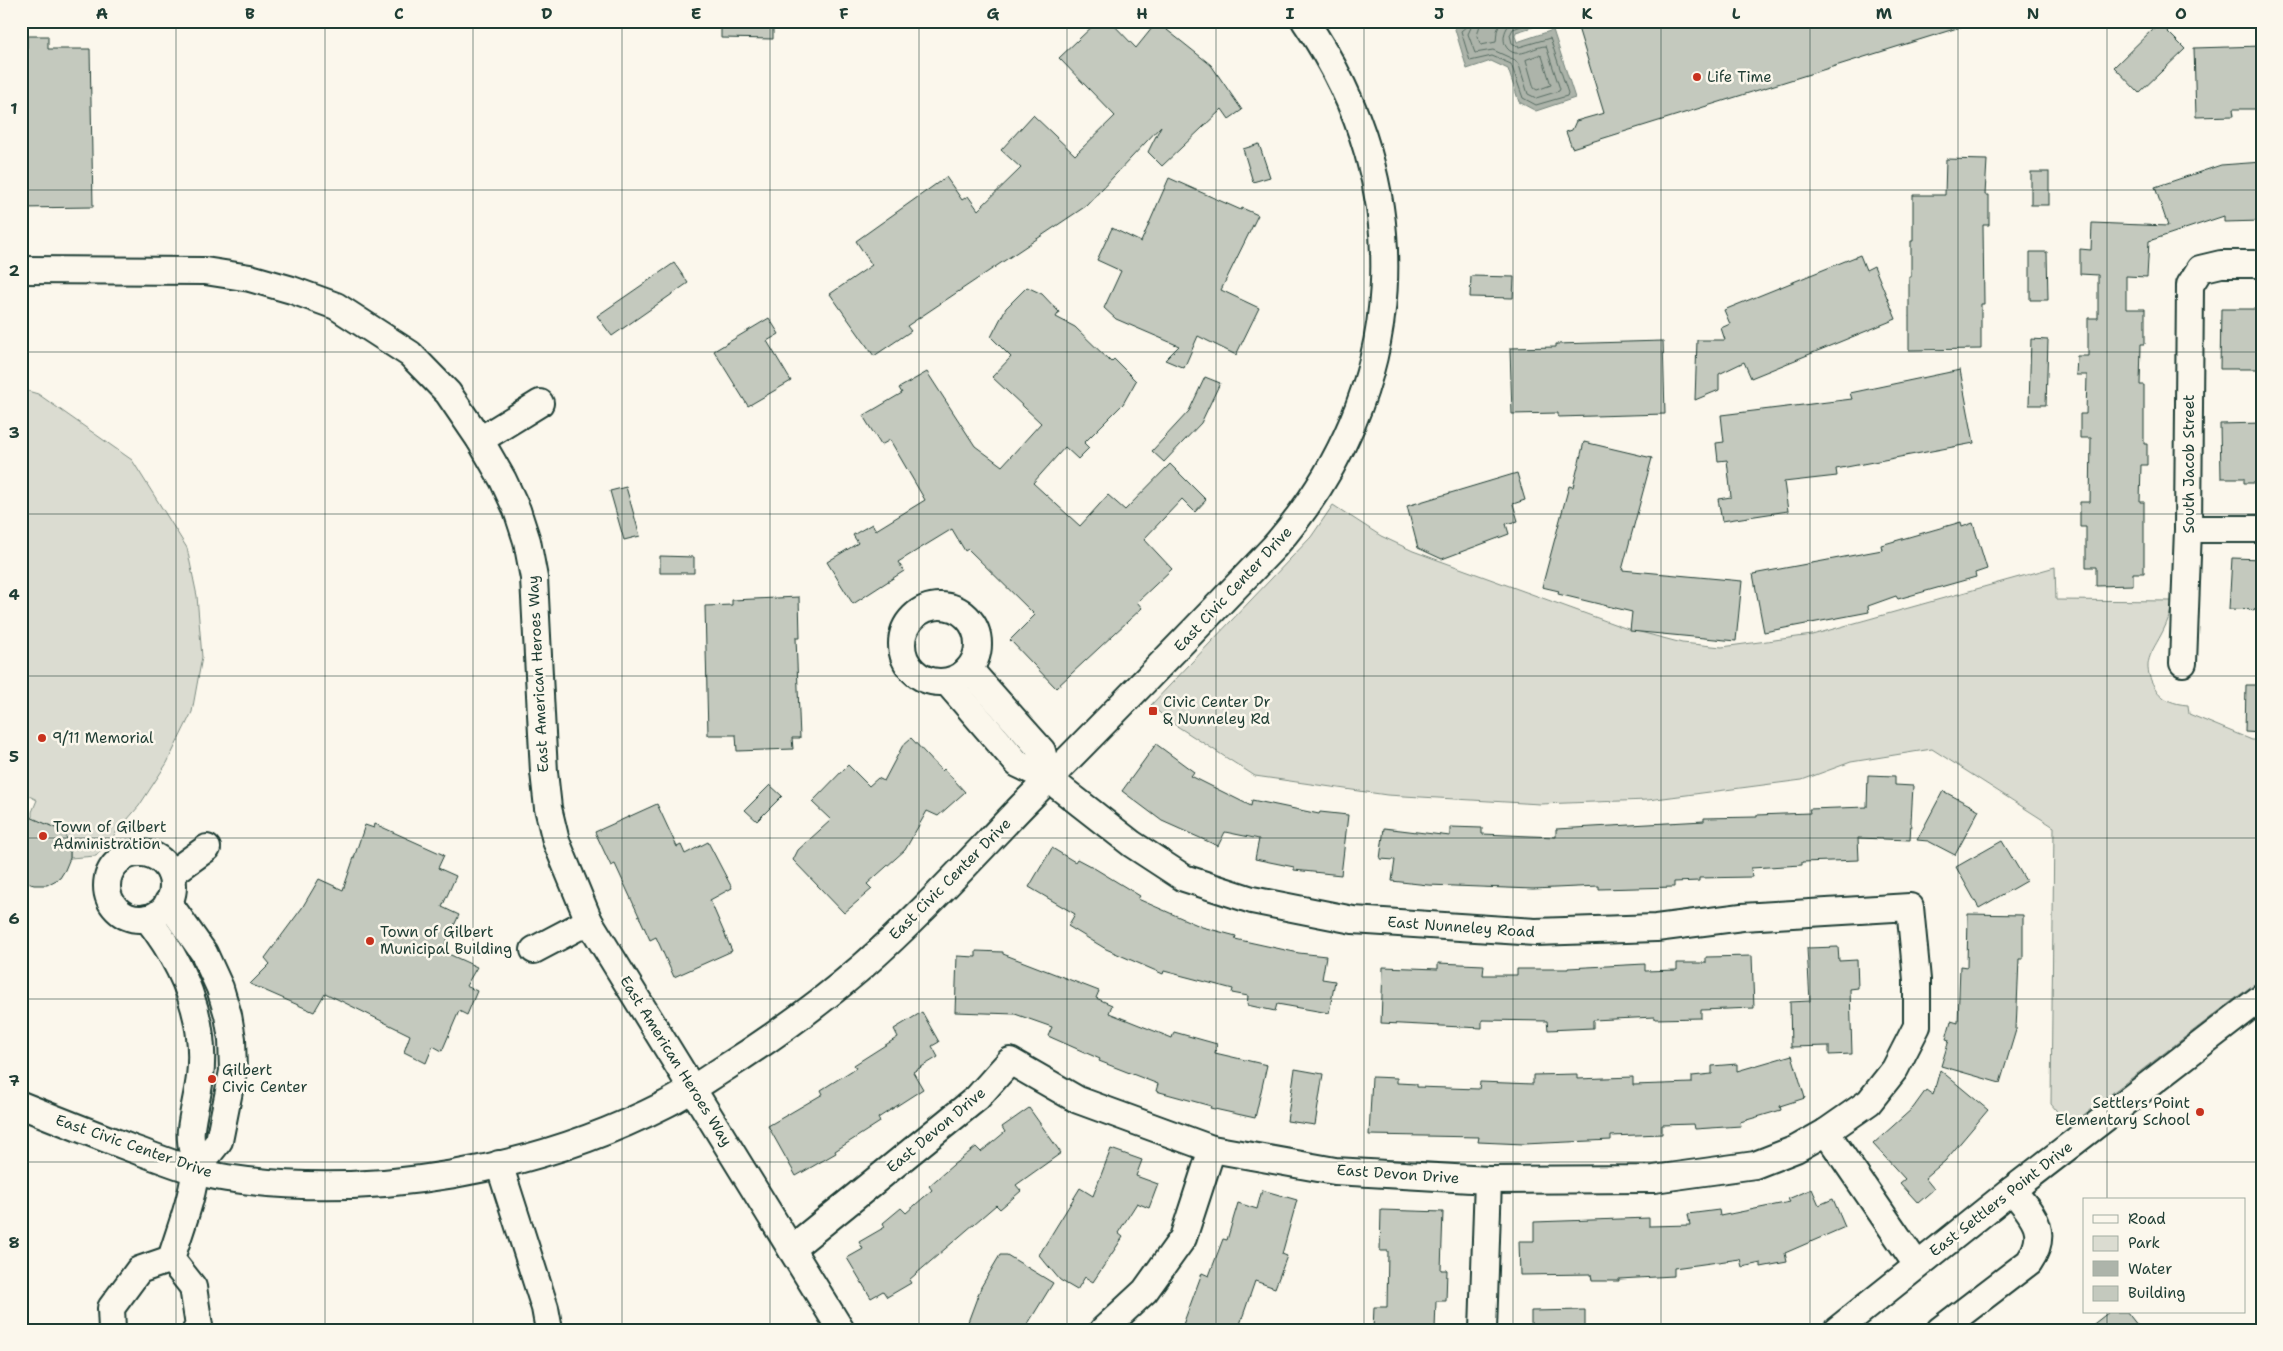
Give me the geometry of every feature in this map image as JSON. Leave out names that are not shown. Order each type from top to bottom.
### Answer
[{"type":"street","name":"East Civic Center Drive","points":[[21,1105],[195,1171],[234,1179],[321,1186],[400,1182],[500,1164],[574,1142],[633,1120],[692,1090],[787,1027],[859,970],[879,952],[1197,628],[1292,527],[1337,460],[1351,429],[1371,373],[1382,308],[1385,266],[1383,221],[1374,168],[1357,117],[1342,80],[1305,21]]},
{"type":"street","name":"South Jacob Street","points":[[2183,663],[2188,529],[2190,285],[2200,269],[2221,264],[2262,264]]},
{"type":"street","name":"East American Heroes Way","points":[[21,270],[205,271],[250,278],[292,290],[336,306],[410,354],[448,393],[480,440],[503,480],[517,510],[527,541],[534,578],[537,615],[544,772],[548,808],[556,841],[589,921],[841,1330]]},
{"type":"street","points":[[480,440],[540,403]]},
{"type":"street","points":[[2188,529],[2262,529]]},
{"type":"street","points":[[938,605],[950,606],[962,611],[971,620],[977,632],[979,645],[976,658],[970,669],[959,678],[947,682],[933,682],[921,678],[912,670],[905,659],[902,642],[907,624],[915,614],[926,608],[938,605]]},
{"type":"street","points":[[970,669],[1042,751],[1049,779]]},
{"type":"street","name":"East Nunneley Road","points":[[947,682],[1018,764],[1049,779],[1132,844],[1184,878],[1252,900],[1353,920],[1535,932],[1656,928],[1742,917],[1910,907]]},
{"type":"street","points":[[171,874],[207,848]]},
{"type":"street","points":[[148,853],[158,858],[166,865],[171,874],[173,886],[168,902],[157,914],[147,918],[125,915],[116,909],[110,900],[107,890],[107,879],[111,869],[127,855],[148,853]]},
{"type":"street","points":[[168,902],[204,952],[220,988],[228,1015],[232,1039],[232,1071],[219,1141],[195,1171]]},
{"type":"street","name":"East Devon Drive","points":[[791,1249],[977,1098],[1010,1061],[1078,1100],[1212,1149],[1335,1171],[1488,1180],[1654,1179],[1755,1165],[1796,1150],[1826,1132],[1869,1102],[1895,1069],[1917,1026],[1917,980],[1910,907]]},
{"type":"street","points":[[147,918],[163,938],[185,978],[199,1026],[200,1076],[190,1132],[195,1171],[171,1259]]},
{"type":"street","points":[[534,950],[589,921]]},
{"type":"street","name":"East Settlers Point Drive","points":[[1837,1330],[1916,1265],[2262,997]]},
{"type":"street","points":[[1826,1132],[1916,1265]]},
{"type":"street","points":[[1104,1330],[1144,1290],[1183,1238],[1212,1149]]},
{"type":"street","points":[[500,1164],[545,1308],[549,1330]]},
{"type":"street","points":[[1483,1330],[1488,1180]]},
{"type":"street","points":[[1940,1330],[2029,1262],[2038,1250],[2039,1231],[2034,1216],[2012,1190]]},
{"type":"street","points":[[112,1330],[111,1308],[139,1270],[171,1259]]},
{"type":"street","points":[[171,1259],[193,1287],[199,1326],[196,1330]]},
{"type":"green space","points":[[21,389],[38,394],[132,460],[187,548],[197,596],[202,657],[192,712],[167,763],[139,806],[96,856],[70,858],[70,845],[66,837],[54,827],[32,822],[32,812],[37,800],[21,792]]},
{"type":"green space","points":[[1333,505],[1381,536],[1413,551],[1625,628],[1682,643],[1722,647],[1812,635],[2055,567],[2056,600],[2173,601],[2166,624],[2149,658],[2148,672],[2155,688],[2161,696],[2169,701],[2188,705],[2189,714],[2252,740],[2262,740],[2262,978],[2069,1126],[2051,1104],[2054,827],[1932,749],[1851,762],[1802,780],[1648,800],[1540,804],[1387,795],[1255,776],[1169,721],[1151,705],[1311,537]]},
{"type":"water","points":[[1470,21],[1552,21],[1516,32],[1515,36],[1517,42],[1553,30],[1575,98],[1536,111],[1519,102],[1508,69],[1491,61],[1467,69],[1454,26]]},
{"type":"building","points":[[721,21],[773,21],[773,39],[721,38]]},
{"type":"building","points":[[1098,21],[1110,21],[1136,48],[1157,22],[1211,65],[1242,110],[1229,119],[1222,109],[1162,166],[1148,152],[1161,126],[1086,206],[907,326],[911,331],[874,356],[830,294],[872,265],[856,241],[946,177],[962,200],[968,196],[978,210],[1021,168],[1001,150],[1033,115],[1075,155],[1115,116],[1059,58]]},
{"type":"building","name":"Life Time","points":[[1576,21],[1967,21],[1967,25],[1572,148],[1566,132],[1572,130],[1576,121],[1604,113]]},
{"type":"building","points":[[2159,23],[2185,49],[2139,93],[2114,67]]},
{"type":"building","points":[[27,36],[48,36],[48,49],[90,49],[93,207],[21,208],[21,49],[27,49]]},
{"type":"building","points":[[2262,46],[2262,109],[2233,109],[2234,116],[2196,117],[2194,48]]},
{"type":"building","points":[[1259,144],[1270,177],[1253,182],[1243,149]]},
{"type":"building","points":[[1946,159],[1987,160],[1985,195],[1989,195],[1989,225],[1983,225],[1984,304],[1981,304],[1981,349],[1909,350],[1909,277],[1911,277],[1911,241],[1913,241],[1913,195],[1945,195]]},
{"type":"building","points":[[2262,162],[2262,221],[2224,222],[2224,216],[2149,241],[2147,277],[2126,276],[2126,309],[2145,309],[2145,344],[2141,344],[2140,385],[2144,385],[2144,444],[2147,444],[2147,465],[2141,465],[2140,502],[2144,502],[2144,573],[2133,573],[2133,585],[2096,586],[2096,567],[2086,567],[2086,527],[2080,527],[2080,502],[2090,502],[2091,438],[2080,438],[2080,414],[2086,414],[2087,375],[2076,375],[2077,356],[2088,356],[2088,318],[2098,318],[2098,275],[2080,274],[2080,249],[2091,250],[2092,223],[2168,226],[2155,187],[2221,165]]},
{"type":"building","points":[[2031,172],[2049,172],[2049,205],[2031,205]]},
{"type":"building","points":[[1169,178],[1241,210],[1242,208],[1258,215],[1221,290],[1259,308],[1236,355],[1198,336],[1184,368],[1165,360],[1179,346],[1116,319],[1104,308],[1121,271],[1097,260],[1112,228],[1141,242]]},
{"type":"building","points":[[2030,252],[2047,252],[2048,300],[2030,300]]},
{"type":"building","points":[[1860,255],[1866,270],[1874,266],[1896,319],[1751,378],[1744,362],[1719,374],[1719,390],[1695,400],[1697,340],[1725,340],[1721,328],[1730,324],[1724,310]]},
{"type":"building","points":[[674,263],[688,283],[612,336],[597,316]]},
{"type":"building","points":[[1471,276],[1514,277],[1513,298],[1470,297]]},
{"type":"building","points":[[1027,287],[1042,294],[1059,312],[1056,317],[1075,327],[1111,362],[1114,359],[1136,381],[1123,404],[1084,443],[1089,448],[1078,459],[1065,447],[1033,483],[1080,526],[1108,495],[1125,510],[1170,464],[1206,500],[1195,512],[1182,499],[1144,539],[1172,569],[1137,602],[1142,608],[1056,688],[1010,640],[1035,615],[968,549],[965,551],[952,529],[898,562],[904,571],[853,604],[827,562],[858,543],[853,535],[872,524],[876,530],[925,500],[890,440],[881,445],[863,416],[902,393],[899,388],[927,372],[975,446],[1002,466],[1041,423],[992,377],[1011,357],[991,337],[1006,308]]},
{"type":"building","points":[[2221,309],[2262,309],[2262,369],[2220,369]]},
{"type":"building","points":[[769,318],[779,334],[767,341],[791,381],[748,406],[714,351]]},
{"type":"building","points":[[2031,339],[2048,340],[2046,405],[2029,405]]},
{"type":"building","points":[[1663,341],[1665,414],[1558,417],[1558,413],[1512,414],[1510,348],[1556,347],[1556,344]]},
{"type":"building","points":[[1960,370],[1974,443],[1836,469],[1837,476],[1784,482],[1788,511],[1722,521],[1718,499],[1731,497],[1727,460],[1718,461],[1716,443],[1724,442],[1721,415],[1852,399],[1850,393]]},
{"type":"building","points":[[1205,377],[1220,383],[1201,423],[1164,462],[1152,451],[1189,411]]},
{"type":"building","points":[[2262,423],[2262,483],[2244,483],[2244,478],[2221,478],[2220,424]]},
{"type":"building","points":[[1584,442],[1652,458],[1622,570],[1742,581],[1736,641],[1630,631],[1632,612],[1558,594],[1559,591],[1542,587],[1569,486],[1573,487]]},
{"type":"building","points":[[1517,473],[1525,500],[1513,504],[1518,521],[1506,524],[1509,534],[1442,559],[1418,548],[1407,506]]},
{"type":"building","points":[[626,487],[640,536],[624,540],[610,491]]},
{"type":"building","points":[[1961,522],[1962,527],[1973,523],[1987,569],[1975,573],[1976,577],[1898,599],[1896,596],[1868,606],[1869,612],[1764,632],[1753,574],[1882,550],[1881,545]]},
{"type":"building","points":[[660,556],[694,557],[694,573],[660,573]]},
{"type":"building","points":[[2232,558],[2262,559],[2262,610],[2229,609]]},
{"type":"building","points":[[799,597],[800,638],[796,638],[800,738],[792,738],[793,749],[737,751],[736,735],[708,735],[705,606],[732,605],[732,600]]},
{"type":"building","points":[[2246,685],[2262,685],[2262,733],[2245,732]]},
{"type":"building","points":[[911,738],[965,792],[938,816],[927,811],[905,850],[867,884],[872,889],[844,913],[793,860],[798,850],[831,820],[812,802],[848,765],[869,786],[878,778],[884,781],[903,745]]},
{"type":"building","points":[[1156,744],[1194,772],[1191,776],[1251,806],[1252,800],[1319,814],[1320,812],[1348,815],[1341,875],[1294,870],[1294,867],[1255,859],[1259,839],[1225,832],[1218,846],[1162,821],[1122,791]]},
{"type":"building","points":[[1868,775],[1895,776],[1895,785],[1913,786],[1910,840],[1858,838],[1859,860],[1802,862],[1802,865],[1751,868],[1752,877],[1699,878],[1699,881],[1674,882],[1674,887],[1599,889],[1599,886],[1533,889],[1428,885],[1392,881],[1395,860],[1380,859],[1384,828],[1450,836],[1450,827],[1482,828],[1482,834],[1556,837],[1556,829],[1704,821],[1704,818],[1757,817],[1757,815],[1810,813],[1809,809],[1867,807]]},
{"type":"building","points":[[770,785],[782,796],[757,821],[745,810]]},
{"type":"building","points":[[1943,791],[1979,810],[1955,855],[1928,841],[1917,840]]},
{"type":"building","points":[[657,804],[677,847],[681,845],[685,854],[708,842],[732,888],[710,900],[732,951],[674,977],[656,937],[650,940],[615,864],[611,866],[595,832]]},
{"type":"building","name":"Town of Gilbert Administration","points":[[21,813],[60,830],[70,842],[70,858],[65,870],[60,878],[47,885],[34,885],[21,881]]},
{"type":"building","name":"Town of Gilbert Municipal Building","points":[[375,824],[444,855],[438,868],[456,876],[442,907],[459,915],[442,951],[477,967],[466,986],[477,991],[467,1015],[459,1011],[442,1051],[433,1046],[426,1063],[404,1052],[410,1035],[325,993],[314,1012],[250,984],[270,964],[265,958],[302,908],[319,879],[343,890],[365,825],[374,828]]},
{"type":"building","points":[[2002,841],[2026,881],[1979,908],[1956,867]]},
{"type":"building","points":[[1052,848],[1075,862],[1077,859],[1094,868],[1140,896],[1138,899],[1202,927],[1236,936],[1235,939],[1299,953],[1326,956],[1322,979],[1335,981],[1329,1013],[1277,1004],[1275,1011],[1247,1005],[1248,996],[1232,993],[1233,989],[1164,971],[1163,974],[1106,949],[1068,926],[1075,914],[1029,887]]},
{"type":"building","points":[[1968,914],[2023,915],[2023,959],[2019,959],[2016,1030],[2000,1083],[1941,1066],[1949,1040],[1946,1039],[1951,1021],[1958,1023],[1960,966],[1967,967]]},
{"type":"building","points":[[1838,947],[1839,961],[1857,960],[1858,988],[1850,989],[1852,1054],[1829,1055],[1829,1046],[1791,1047],[1790,1002],[1810,1001],[1807,948]]},
{"type":"building","points":[[976,951],[1003,952],[1003,954],[1099,991],[1096,998],[1112,1005],[1109,1013],[1172,1038],[1174,1032],[1217,1044],[1215,1053],[1267,1065],[1255,1118],[1210,1108],[1211,1106],[1156,1091],[1158,1084],[1099,1061],[1100,1059],[1048,1036],[1052,1027],[1015,1014],[955,1012],[957,956],[976,957]]},
{"type":"building","points":[[1752,956],[1754,1008],[1701,1010],[1701,1018],[1655,1019],[1655,1017],[1593,1020],[1593,1028],[1548,1030],[1547,1021],[1482,1020],[1482,1028],[1381,1023],[1383,967],[1438,969],[1438,963],[1484,965],[1483,975],[1517,975],[1517,969],[1568,969],[1645,964],[1645,971],[1677,970],[1677,963],[1706,963],[1706,957]]},
{"type":"building","points":[[922,1012],[939,1042],[932,1046],[938,1057],[913,1072],[923,1089],[878,1118],[880,1122],[835,1151],[836,1153],[796,1176],[768,1126],[823,1094],[821,1090],[856,1068],[854,1065],[898,1037],[894,1029]]},
{"type":"building","points":[[1792,1055],[1805,1098],[1780,1106],[1781,1110],[1740,1122],[1741,1126],[1695,1129],[1694,1124],[1662,1125],[1662,1134],[1611,1136],[1611,1140],[1524,1144],[1478,1142],[1479,1137],[1369,1135],[1372,1077],[1397,1078],[1397,1083],[1417,1084],[1417,1087],[1479,1089],[1480,1082],[1533,1084],[1533,1075],[1577,1074],[1577,1079],[1633,1077],[1633,1085],[1692,1083],[1692,1076],[1712,1074],[1712,1066],[1737,1064],[1737,1071]]},
{"type":"building","points":[[1295,1069],[1323,1074],[1315,1125],[1287,1121]]},
{"type":"building","points":[[1940,1070],[1988,1110],[1945,1161],[1925,1178],[1934,1189],[1918,1203],[1900,1183],[1905,1179],[1873,1144],[1913,1108],[1926,1090],[1933,1095]]},
{"type":"building","points":[[1029,1108],[1061,1153],[1016,1185],[1021,1191],[1000,1209],[996,1205],[909,1280],[911,1283],[887,1297],[883,1291],[871,1298],[847,1258],[863,1249],[859,1242],[885,1227],[883,1223],[901,1208],[906,1213],[932,1190],[929,1186],[953,1165],[976,1147],[981,1152],[1005,1132],[1002,1127]]},
{"type":"building","points":[[1111,1149],[1142,1160],[1136,1176],[1158,1184],[1149,1208],[1137,1203],[1118,1233],[1123,1237],[1093,1282],[1085,1277],[1077,1290],[1060,1280],[1039,1255],[1080,1188],[1093,1196]]},
{"type":"building","points":[[1812,1189],[1819,1205],[1833,1199],[1845,1227],[1785,1253],[1787,1262],[1761,1267],[1761,1263],[1742,1267],[1740,1259],[1674,1268],[1674,1276],[1619,1279],[1619,1281],[1592,1281],[1591,1274],[1520,1275],[1519,1241],[1534,1241],[1534,1222],[1649,1218],[1649,1226],[1690,1225],[1688,1214],[1719,1210],[1720,1216],[1790,1202],[1788,1199]]},
{"type":"building","points":[[1262,1190],[1297,1200],[1282,1254],[1287,1256],[1275,1288],[1255,1281],[1238,1330],[1181,1330],[1202,1273],[1209,1276],[1223,1239],[1227,1240],[1238,1203],[1257,1209]]},
{"type":"building","points":[[1381,1210],[1443,1212],[1441,1270],[1447,1270],[1446,1301],[1436,1301],[1435,1330],[1373,1330],[1374,1307],[1387,1307],[1388,1251],[1380,1251]]},
{"type":"building","points":[[1000,1255],[1007,1255],[1053,1283],[1024,1330],[965,1330],[981,1287]]},
{"type":"building","points":[[1585,1310],[1585,1330],[1531,1330],[1531,1311]]},
{"type":"building","points":[[2106,1314],[2129,1314],[2141,1330],[2086,1330]]},
{"type":"place","name":"Life Time","points":[[1697,77]]},
{"type":"place","name":"Civic Center Dr & Nunneley Rd","points":[[1153,711]]},
{"type":"place","name":"9/11 Memorial","points":[[42,738]]},
{"type":"place","name":"Town of Gilbert Administration","points":[[43,836]]},
{"type":"place","name":"Town of Gilbert Municipal Building","points":[[370,941]]},
{"type":"place","name":"Gilbert Civic Center","points":[[212,1079]]},
{"type":"place","name":"Settlers Point Elementary School","points":[[2200,1112]]}]
